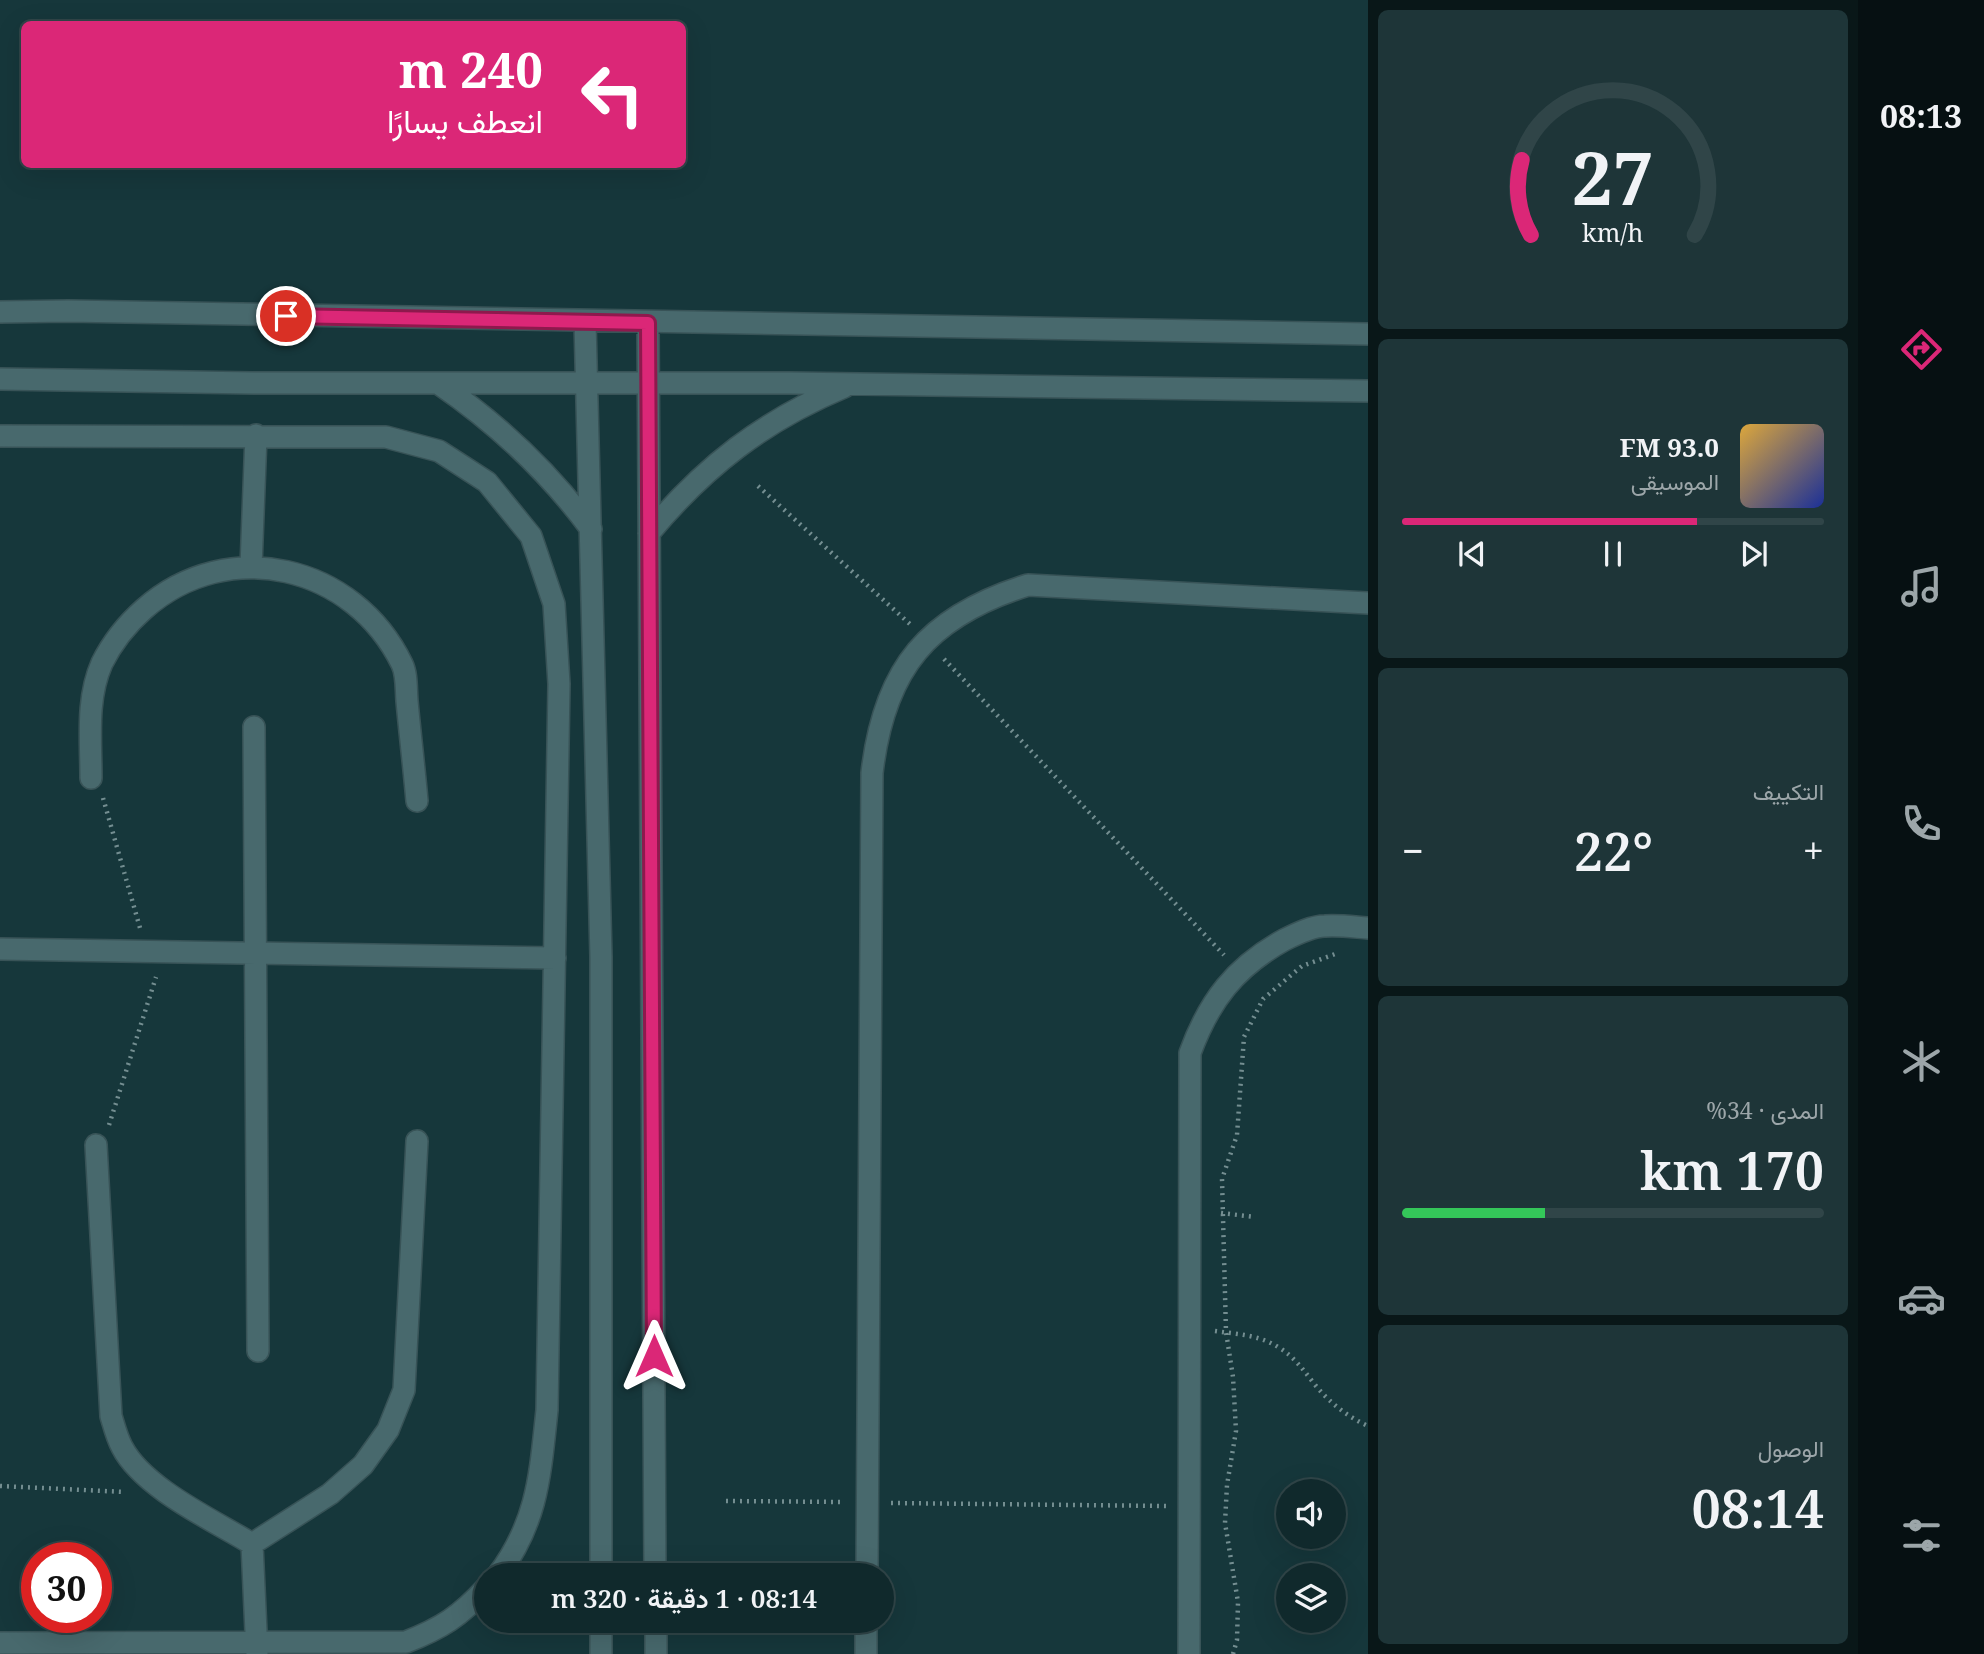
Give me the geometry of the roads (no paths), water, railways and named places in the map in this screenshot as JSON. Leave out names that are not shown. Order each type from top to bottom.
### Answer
[{"type":"street","points":[[0,312],[1368,334]]},
{"type":"street","points":[[585,321],[601,957],[601,1563]]},
{"type":"street","points":[[648,323],[655,1563]]},
{"type":"street","points":[[0,379],[851,384],[1368,391]]},
{"type":"street","points":[[438,383],[522,448],[591,529]]},
{"type":"street","points":[[649,533],[698,479],[754,434],[785,414],[851,384]]},
{"type":"street","points":[[251,567],[256,435]]},
{"type":"street","points":[[0,436],[386,437],[439,451],[487,482],[531,536],[554,604],[559,684],[547,1410],[538,1488],[529,1522],[507,1563]]},
{"type":"street","points":[[96,786],[90,708],[102,663],[127,624],[162,593],[204,574],[251,567],[289,571],[326,584],[358,605],[385,634],[404,667],[417,801]]},
{"type":"street","points":[[867,1563],[872,773],[876,736],[887,701],[904,669],[926,639],[971,606],[1028,585],[1368,603]]},
{"type":"street","points":[[254,727],[258,1351]]},
{"type":"street","points":[[1189,1654],[1190,1053],[1201,1023],[1218,995],[1239,971],[1264,951],[1293,935],[1323,926],[1368,928]]},
{"type":"street","points":[[0,950],[555,958]]},
{"type":"street","points":[[252,1544],[330,1494],[363,1465],[388,1430],[404,1390],[417,1141]]},
{"type":"street","points":[[97,1154],[111,1416],[122,1447],[142,1474],[169,1494],[252,1544]]},
{"type":"street","points":[[252,1544],[257,1649]]},
{"type":"street","points":[[0,1643],[257,1649],[406,1642],[437,1630],[474,1601]]},
{"type":"street","points":[[601,1633],[601,1654]]},
{"type":"street","points":[[656,1633],[656,1654]]},
{"type":"street","points":[[866,1633],[866,1654]]}]
